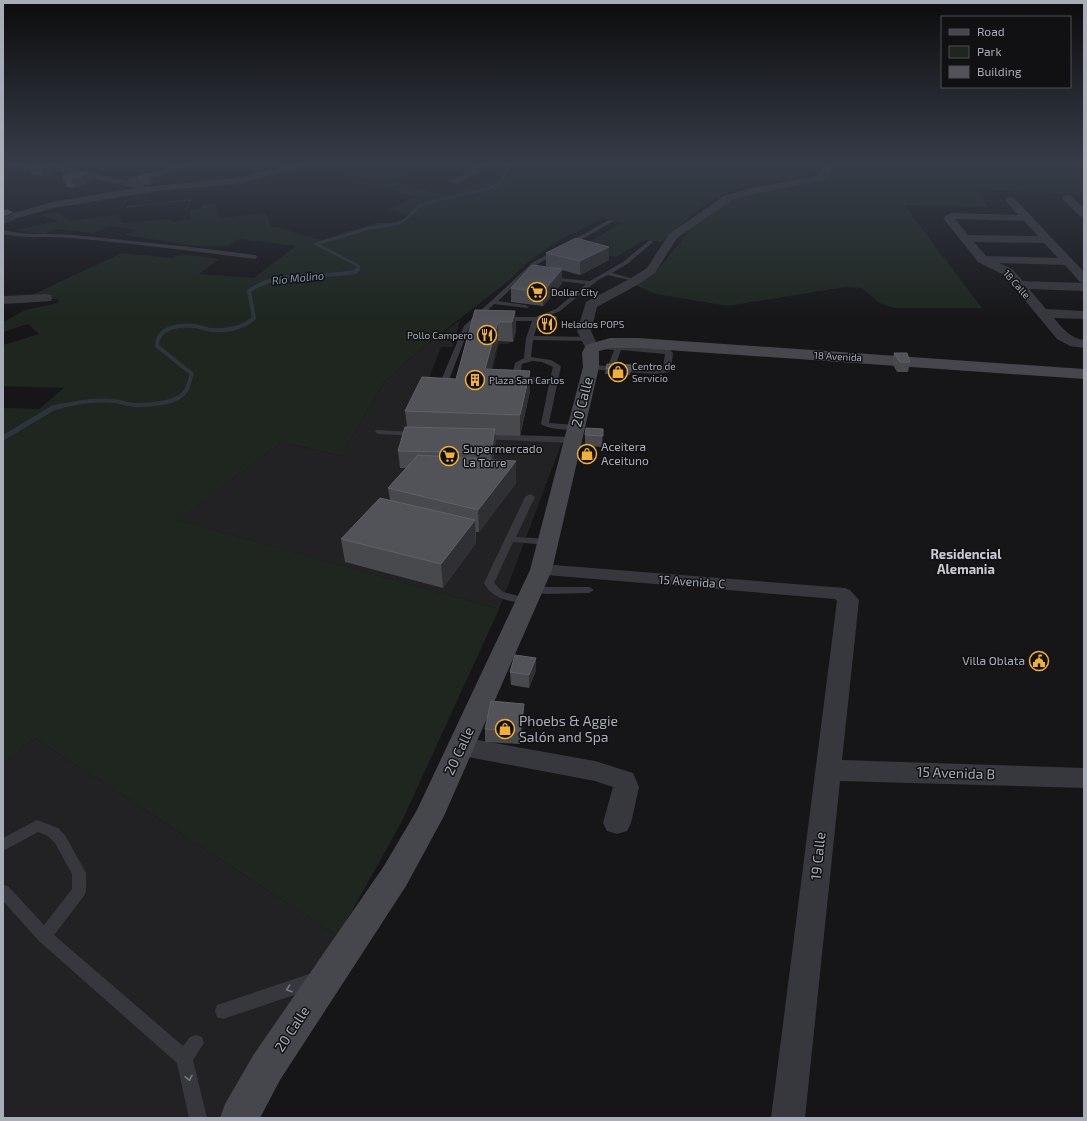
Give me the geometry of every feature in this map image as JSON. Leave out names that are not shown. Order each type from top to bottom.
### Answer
[{"type":"street","points":[[592,344],[584,331],[591,305],[601,298],[635,281],[651,270],[673,236],[701,216]]},
{"type":"street","name":"18 Calle","points":[[1026,218],[948,217],[982,259],[1005,269],[1062,336],[1075,343],[1084,343]]},
{"type":"street","points":[[1026,218],[1084,280]]},
{"type":"street","points":[[964,238],[1048,240]]},
{"type":"street","points":[[982,259],[1068,262]]},
{"type":"street","points":[[1020,286],[1084,287]]},
{"type":"street","points":[[3,300],[46,298]]},
{"type":"street","points":[[1042,314],[1084,315]]},
{"type":"street","name":"18 Avenida","points":[[592,344],[638,343],[1084,374]]},
{"type":"street","name":"20 Calle","points":[[239,1118],[267,1068],[326,976],[395,876],[429,816],[461,747],[537,576],[591,367],[590,353],[592,344]]},
{"type":"street","name":"15 Avenida C","points":[[537,576],[838,593],[844,595]]},
{"type":"street","name":"19 Calle","points":[[788,1118],[827,770],[848,600],[844,595]]},
{"type":"street","points":[[461,747],[595,771],[624,780],[626,787],[617,823]]},
{"type":"street","name":"15 Avenida B","points":[[827,770],[1084,778]]},
{"type":"lane","points":[[444,385],[466,327],[534,264],[611,221]]},
{"type":"lane","points":[[3,232],[11,234],[58,235],[173,246],[255,257]]},
{"type":"lane","points":[[476,318],[537,319],[558,310],[591,283],[625,263],[650,242]]},
{"type":"lane","points":[[608,273],[635,281]]},
{"type":"lane","points":[[522,274],[530,276]]},
{"type":"lane","points":[[545,277],[591,283]]},
{"type":"lane","points":[[492,302],[526,307]]},
{"type":"lane","points":[[527,359],[530,338],[534,323],[537,319]]},
{"type":"lane","points":[[530,338],[669,353],[667,370],[654,372],[591,367]]},
{"type":"lane","points":[[611,369],[618,348]]},
{"type":"lane","points":[[553,382],[519,379],[516,376],[519,363],[527,359],[552,362],[557,366],[545,424],[574,434]]},
{"type":"lane","points":[[379,432],[425,435]]},
{"type":"lane","points":[[471,437],[574,434]]},
{"type":"lane","points":[[530,497],[489,583],[491,588],[496,592],[537,576]]},
{"type":"lane","points":[[510,539],[546,591],[570,589],[589,590]]},
{"type":"lane","points":[[3,845],[37,826],[53,832],[60,839],[79,873],[79,891],[44,936]]},
{"type":"lane","points":[[3,891],[44,936],[184,1058],[198,1118]]},
{"type":"lane","points":[[223,1011],[326,976]]},
{"type":"lane","points":[[184,1058],[196,1043]]},
{"type":"shaded area","points":[[460,320],[453,347],[441,347],[424,391],[456,392],[474,330],[513,332],[509,344],[499,344],[489,387],[519,436],[564,437],[499,609],[177,520],[282,442],[341,456],[384,382],[421,349]]},
{"type":"shaded area","points":[[35,738],[338,936],[222,1118],[3,1118],[3,763]]},
{"type":"green space","points":[[45,216],[63,216],[70,221],[119,216],[123,223],[170,219],[173,222],[191,219],[190,216],[219,216],[220,218],[267,216],[271,226],[321,240],[375,223],[407,222],[411,216],[691,216],[661,242],[645,240],[616,257],[579,248],[622,223],[603,218],[554,244],[532,259],[512,278],[421,349],[384,382],[341,456],[282,442],[178,520],[499,609],[402,821],[338,936],[35,738],[3,763],[3,408],[39,409],[64,388],[3,386],[3,345],[39,334],[28,324],[3,332],[3,322],[25,310],[58,303],[59,299],[21,300],[122,253],[172,258],[182,254],[219,259],[199,274],[254,278],[296,246],[239,239],[228,246],[196,246],[124,235],[135,230],[110,226],[94,233],[56,229],[45,234],[16,230],[58,221]]},
{"type":"green space","points":[[702,216],[913,216],[982,308],[895,308],[879,303],[862,288],[844,287],[728,306],[656,294],[635,285],[653,275]]},
{"type":"building","points":[[576,238],[609,247],[580,261],[546,253]]},
{"type":"building","points":[[532,265],[562,269],[543,292],[511,288]]},
{"type":"building","points":[[475,310],[515,311],[512,322],[498,322],[485,369],[530,371],[520,415],[405,411],[422,377],[456,379]]},
{"type":"building","points":[[539,316],[556,317],[555,323],[538,322]]},
{"type":"building","points":[[894,353],[907,353],[910,362],[900,362]]},
{"type":"building","points":[[607,364],[632,365],[631,370],[606,369]]},
{"type":"building","points":[[405,427],[495,429],[491,453],[398,451]]},
{"type":"building","points":[[586,428],[603,429],[603,436],[585,435]]},
{"type":"building","points":[[581,446],[594,447],[593,452],[580,451]]},
{"type":"building","points":[[418,455],[516,461],[478,510],[388,488]]},
{"type":"building","points":[[380,498],[475,520],[441,564],[341,539]]},
{"type":"building","points":[[515,655],[536,658],[529,675],[510,672]]},
{"type":"building","points":[[491,701],[524,704],[520,732],[485,729]]},
{"type":"waterway","name":"Río Molino","points":[[357,270],[359,267],[355,264],[316,244],[369,228],[396,224],[409,216]]},
{"type":"waterway","name":"Río Molino","points":[[60,406],[93,401],[115,401],[133,405],[150,405],[172,401],[178,398],[187,389],[192,374],[157,346],[158,340],[165,331],[176,326],[195,326],[209,330],[229,329],[240,326],[254,318],[249,291],[261,284],[287,277],[341,274],[355,272],[357,270]]},
{"type":"waterway","name":"Río Molino","points":[[3,438],[53,408],[60,406]]},
{"type":"place","name":"Dollar City","points":[[537,292]]},
{"type":"place","name":"Helados POPS","points":[[547,324]]},
{"type":"place","name":"Pollo Campero","points":[[487,335]]},
{"type":"place","name":"Centro de Servicio","points":[[618,372]]},
{"type":"place","name":"Plaza San Carlos","points":[[475,380]]},
{"type":"place","name":"Aceitera Aceituno","points":[[587,454]]},
{"type":"place","name":"Supermercado La Torre","points":[[449,456]]},
{"type":"place","name":"Villa Oblata","points":[[1039,661]]},
{"type":"place","name":"Phoebs & Aggie Salón and Spa","points":[[505,729]]},
{"type":"district","name":"Residencial Alemania","points":[[966,562]]}]
